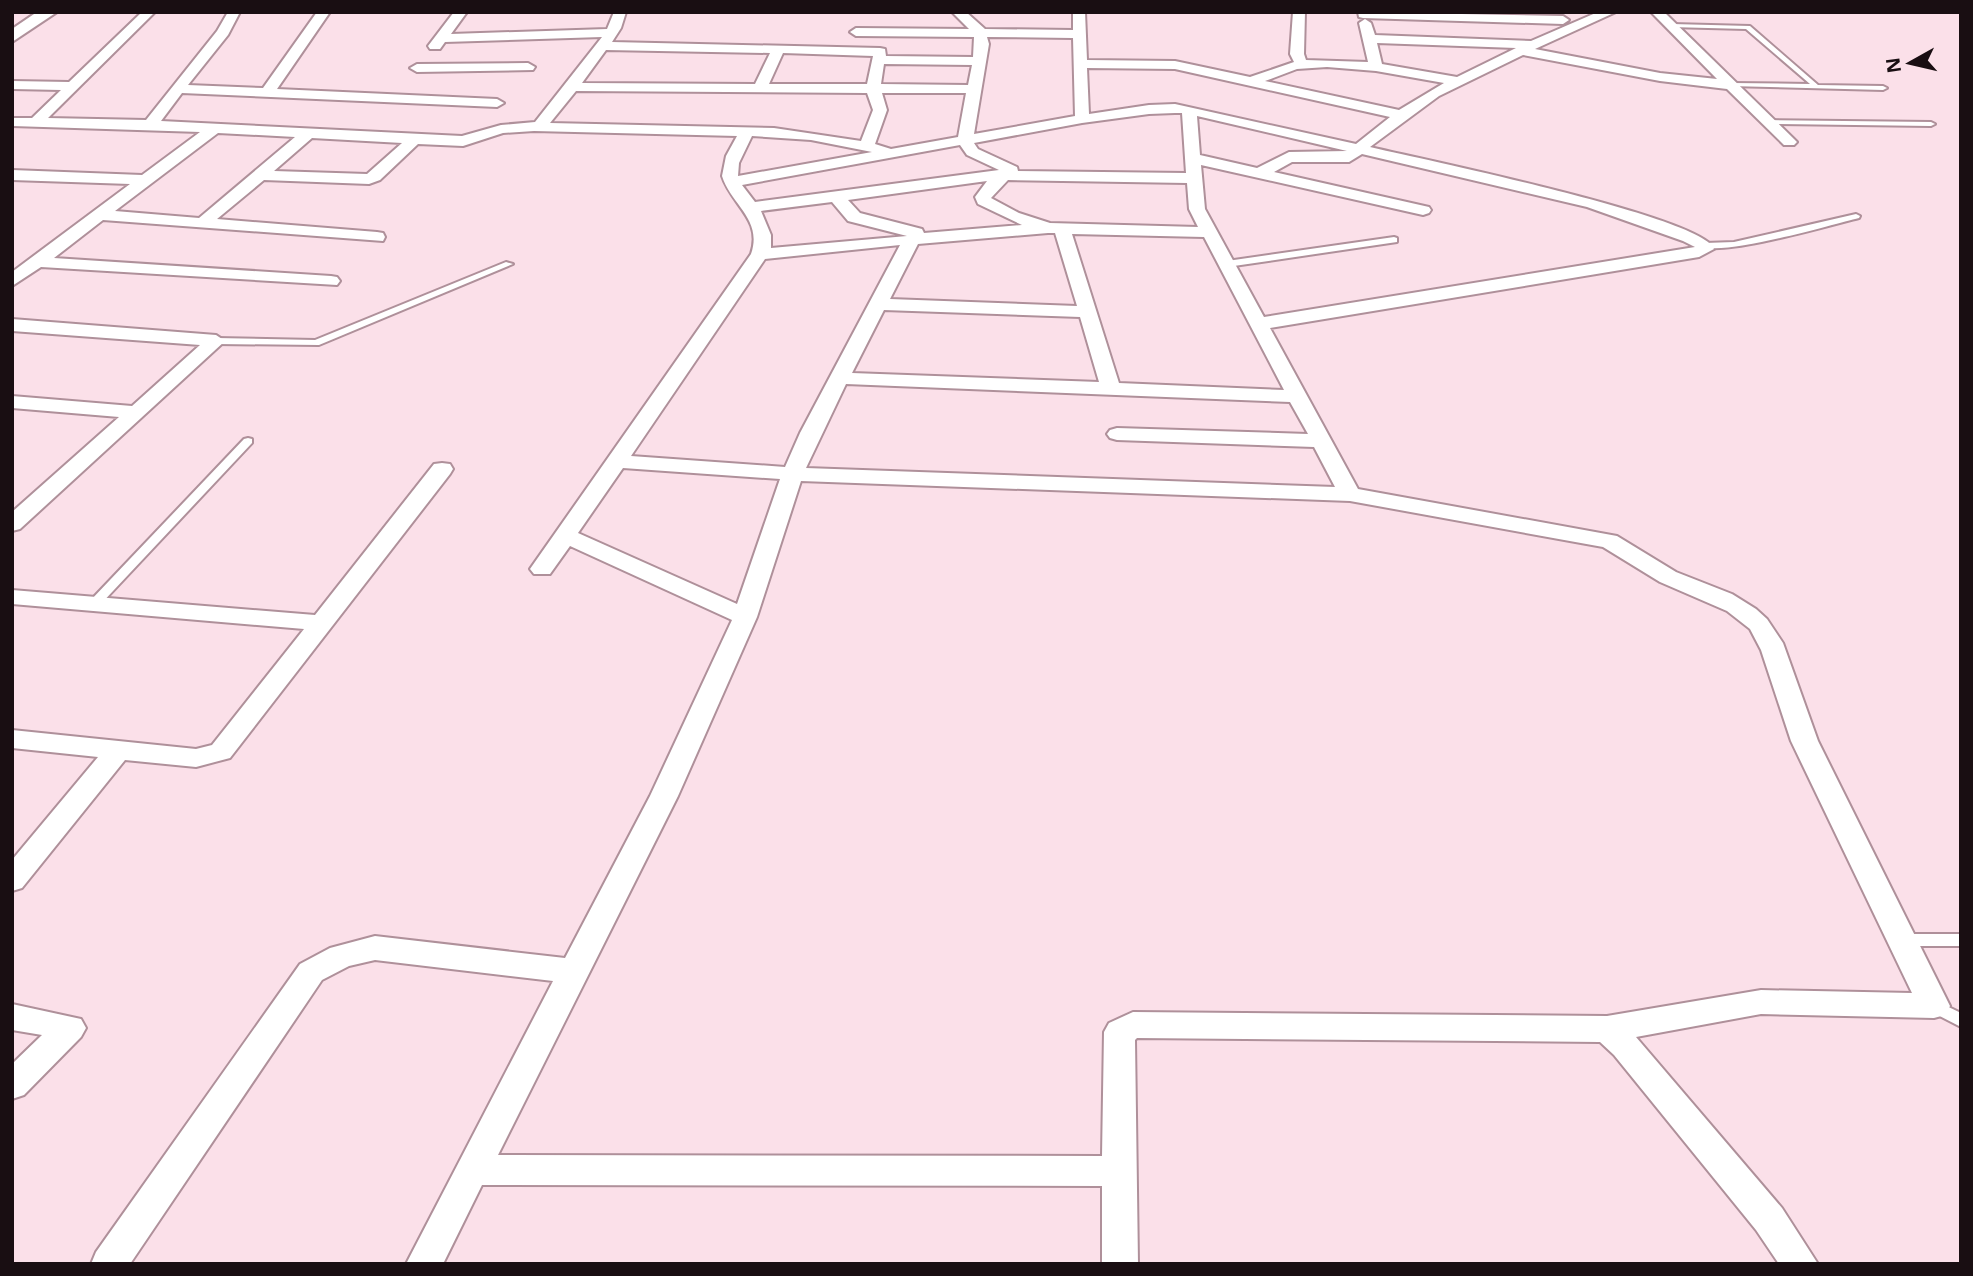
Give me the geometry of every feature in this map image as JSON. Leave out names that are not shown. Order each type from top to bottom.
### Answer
[{"type":"street","points":[[12,37],[49,12]]},
{"type":"street","points":[[36,122],[149,12]]},
{"type":"street","points":[[150,125],[223,32],[234,12]]},
{"type":"street","points":[[268,92],[323,12],[338,12]]},
{"type":"street","points":[[404,83],[461,12]]},
{"type":"street","points":[[536,127],[574,87],[608,39],[620,12]]},
{"type":"street","points":[[958,12],[980,32],[982,44],[965,141],[972,152],[1011,168],[1009,174],[993,184],[983,197],[994,208],[1055,229],[1088,312],[1111,389]]},
{"type":"street","points":[[1079,12],[1082,119]]},
{"type":"street","points":[[1298,12],[1297,54],[1301,63]]},
{"type":"street","points":[[1376,67],[1363,13],[1564,19],[1610,12]]},
{"type":"street","points":[[1657,12],[1788,142]]},
{"type":"street","points":[[1260,173],[1289,157],[1346,158],[1401,115],[1458,81],[1529,48],[1564,19]]},
{"type":"street","points":[[854,50],[856,27],[1080,34]]},
{"type":"street","points":[[441,38],[608,39],[778,49],[879,51],[873,88],[880,110],[866,147]]},
{"type":"street","points":[[1369,38],[1529,48],[1660,77],[1731,85]]},
{"type":"street","points":[[761,87],[778,49]]},
{"type":"street","points":[[878,60],[979,61]]},
{"type":"street","points":[[1251,82],[1301,63],[1335,62],[1458,81]]},
{"type":"street","points":[[1081,64],[1167,64],[1224,81],[1251,82],[1401,115]]},
{"type":"street","points":[[179,89],[268,92],[404,83],[528,67]]},
{"type":"street","points":[[404,83],[497,103]]},
{"type":"street","points":[[12,85],[74,86]]},
{"type":"street","points":[[574,87],[975,89]]},
{"type":"street","points":[[1194,106],[1193,168],[1197,209],[1350,494]]},
{"type":"street","points":[[732,182],[1082,119],[1112,117],[1151,108],[1194,106],[1359,149],[1592,203],[1689,237],[1705,249],[1258,324]]},
{"type":"street","points":[[12,122],[150,125],[463,141],[501,129],[536,127],[747,131],[811,136],[899,153]]},
{"type":"street","points":[[12,281],[215,128]]},
{"type":"street","points":[[542,569],[761,254],[765,236],[729,176],[730,166],[747,131]]},
{"type":"street","points":[[203,223],[307,135]]},
{"type":"street","points":[[260,175],[374,177],[414,140]]},
{"type":"street","points":[[750,208],[1009,174],[1193,168],[1260,173],[1423,210]]},
{"type":"street","points":[[12,176],[144,180]]},
{"type":"street","points":[[836,196],[854,216],[915,238]]},
{"type":"street","points":[[424,1264],[664,796],[745,617],[793,474],[810,433],[910,243],[915,238],[976,219],[994,208]]},
{"type":"street","points":[[101,215],[377,237]]},
{"type":"street","points":[[761,254],[915,238],[1055,229],[1209,232]]},
{"type":"street","points":[[39,262],[331,281]]},
{"type":"street","points":[[879,304],[1088,312]]},
{"type":"street","points":[[12,325],[216,341]]},
{"type":"street","points":[[12,524],[216,341]]},
{"type":"street","points":[[839,378],[1297,396]]},
{"type":"street","points":[[12,402],[135,412]]},
{"type":"street","points":[[1117,434],[1322,442]]},
{"type":"street","points":[[617,461],[793,474],[1350,494],[1609,541],[1626,547],[1668,577],[1731,603],[1758,622],[1769,640],[1809,755],[1828,786],[1934,1006],[1761,1002],[1606,1029],[1133,1025],[1120,1032],[1119,1040],[1120,1264]]},
{"type":"street","points":[[12,739],[196,758],[220,752],[442,469]]},
{"type":"street","points":[[565,536],[745,617]]},
{"type":"street","points":[[12,597],[320,623]]},
{"type":"street","points":[[12,880],[118,750]]},
{"type":"street","points":[[109,1264],[312,972],[341,956],[375,948],[572,971]]},
{"type":"street","points":[[12,1017],[70,1028],[12,1085]]},
{"type":"street","points":[[1606,1029],[1625,1046],[1769,1219],[1800,1264]]},
{"type":"street","points":[[472,1170],[1121,1171]]},
{"type":"lane","points":[[1672,26],[1748,27],[1817,87]]},
{"type":"lane","points":[[1731,85],[1883,88]]},
{"type":"lane","points":[[1768,122],[1931,124]]},
{"type":"lane","points":[[1704,246],[1734,245],[1856,216]]},
{"type":"lane","points":[[1227,264],[1394,240]]},
{"type":"lane","points":[[216,341],[316,343],[509,264]]},
{"type":"lane","points":[[94,604],[248,441]]},
{"type":"lane","points":[[1902,940],[1961,940]]},
{"type":"lane","points":[[1934,1006],[1961,1021]]}]
